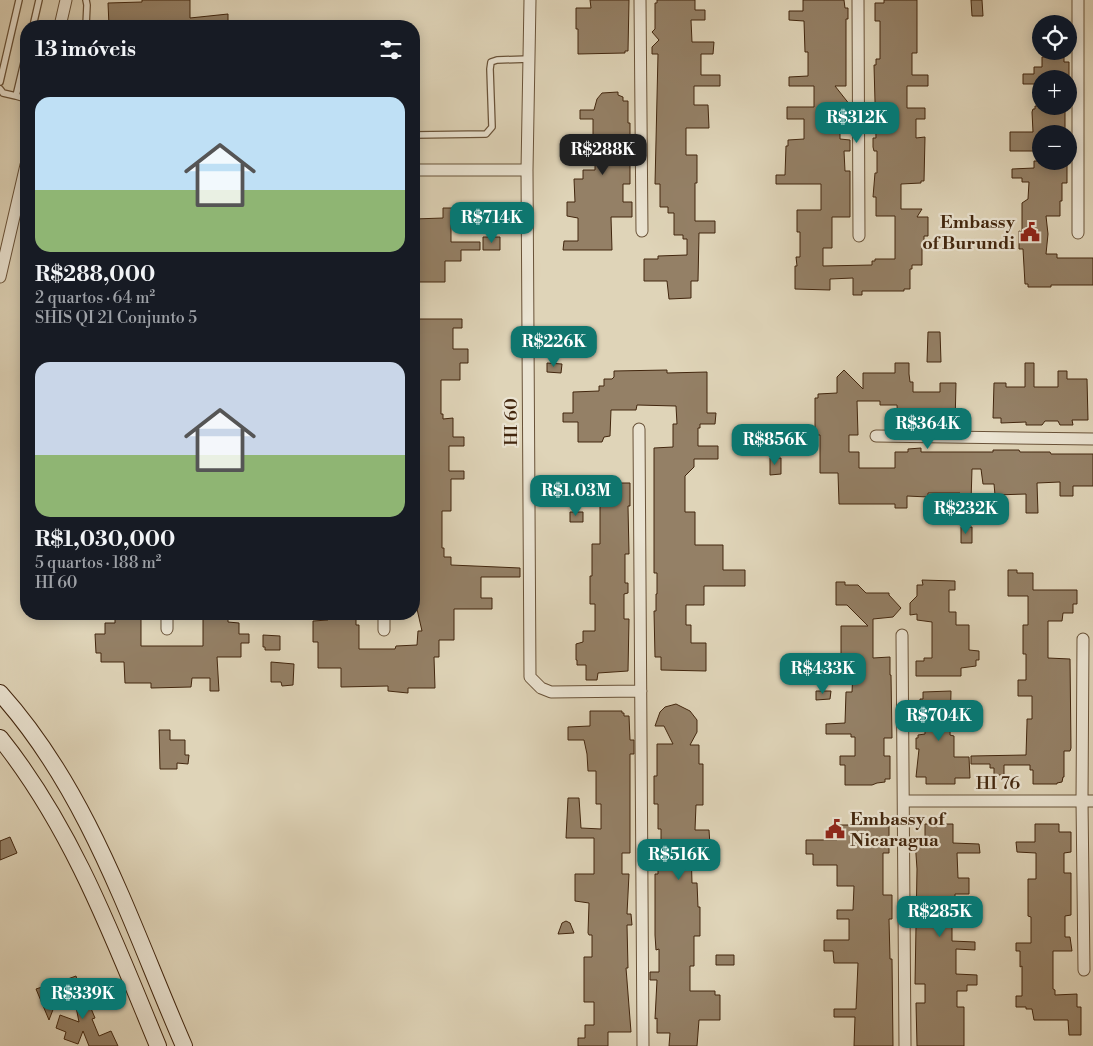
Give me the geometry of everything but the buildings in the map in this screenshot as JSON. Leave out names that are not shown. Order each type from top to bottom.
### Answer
[{"type":"main road","points":[[0,693],[43,747],[70,791],[107,864],[184,1046]]},
{"type":"main road","points":[[0,738],[38,791],[70,845],[158,1046]]},
{"type":"main road","points":[[142,1007],[151,1006],[164,999]]},
{"type":"main road","points":[[151,1028],[160,1022],[172,1019]]},
{"type":"street","points":[[61,20],[66,0]]},
{"type":"street","name":"HI 60","points":[[530,0],[528,170],[530,677],[541,688],[551,692],[641,692]]},
{"type":"street","points":[[640,0],[642,231]]},
{"type":"street","points":[[858,0],[859,236]]},
{"type":"street","points":[[1078,0],[1078,233]]},
{"type":"street","points":[[420,170],[528,170]]},
{"type":"street","points":[[0,277],[20,191]]},
{"type":"street","points":[[639,429],[643,1046]]},
{"type":"street","points":[[876,436],[1093,439]]},
{"type":"street","points":[[167,620],[167,630]]},
{"type":"street","points":[[384,620],[384,630]]},
{"type":"street","points":[[902,635],[905,1046]]},
{"type":"street","points":[[1083,639],[1087,801],[1084,970]]},
{"type":"street","name":"HI 76","points":[[904,801],[1087,801]]},
{"type":"lane","points":[[0,82],[19,0]]},
{"type":"lane","points":[[34,20],[39,0]]},
{"type":"lane","points":[[86,0],[86,20]]},
{"type":"lane","points":[[420,135],[486,134],[491,130],[492,126],[491,62],[496,60],[529,59]]},
{"type":"lane","points":[[16,96],[20,79]]},
{"type":"lane","points":[[0,89],[3,93],[20,97]]},
{"type":"place","name":"Embassy of Burundi","points":[[1030,232]]},
{"type":"place","name":"Embassy of Nicaragua","points":[[835,829]]}]
